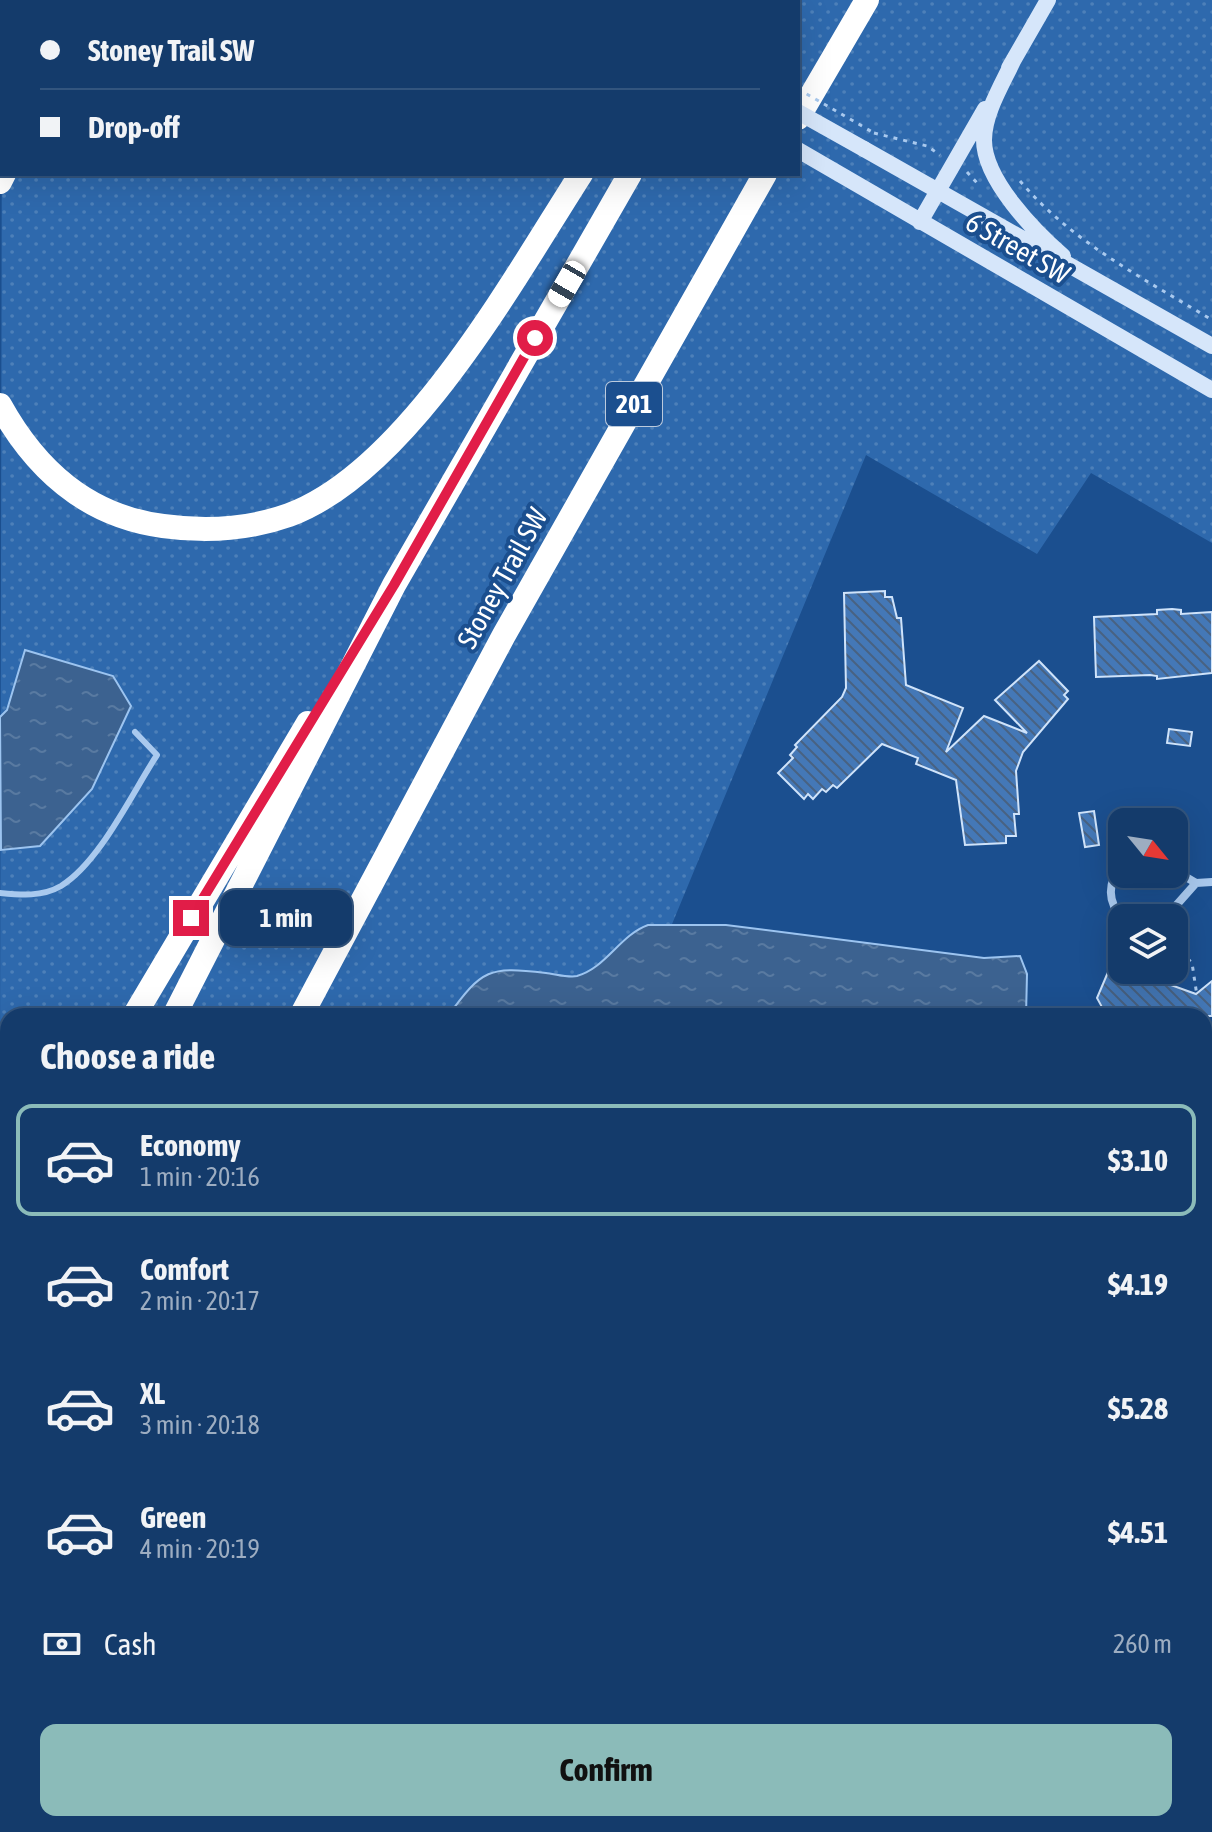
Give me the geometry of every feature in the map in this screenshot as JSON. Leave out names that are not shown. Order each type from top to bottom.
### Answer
[{"type":"highway","points":[[800,115],[867,0]]},
{"type":"highway","points":[[0,405],[18,437],[54,479],[110,514],[196,531],[242,528],[290,515],[333,492],[426,406],[580,176]]},
{"type":"highway","points":[[139,1008],[235,841],[394,585],[629,176]]},
{"type":"highway","name":"Stoney Trail SW","points":[[305,1008],[504,635],[764,176]]},
{"type":"highway","points":[[178,1008],[394,585]]},
{"type":"main road","points":[[920,222],[1048,0]]},
{"type":"main road","points":[[1014,59],[986,127],[984,142],[988,160],[1003,190],[1020,212],[1051,246],[1089,278]]},
{"type":"main road","name":"6 Street SW","points":[[800,113],[936,193],[1212,346]]},
{"type":"main road","name":"6 Street SW","points":[[800,151],[1212,390]]},
{"type":"street","points":[[1188,878],[1196,883],[1212,882]]},
{"type":"street","points":[[1177,904],[1196,883]]},
{"type":"lane","points":[[0,893],[32,895],[60,886],[87,863],[157,755],[135,732]]},
{"type":"path","points":[[800,90],[874,133],[927,146],[940,155]]},
{"type":"path","points":[[1020,181],[1049,214],[1077,237],[1212,320]]},
{"type":"path","points":[[1188,959],[1192,963],[1197,996]]},
{"type":"shaded area","points":[[800,0],[1212,0],[1212,543],[1091,473],[1037,554],[866,455],[637,1008],[0,1008],[2,176],[800,176]]},
{"type":"water","points":[[25,650],[113,676],[131,706],[92,789],[40,846],[1,850],[0,717],[7,710]]},
{"type":"water","points":[[648,925],[726,925],[984,958],[1020,956],[1027,974],[1026,1008],[454,1008],[479,980],[499,971],[566,976],[587,972]]},
{"type":"building","points":[[885,591],[885,597],[892,597],[897,618],[901,618],[906,685],[963,708],[946,752],[984,716],[1027,733],[995,700],[1039,661],[1068,691],[1064,695],[1068,699],[1023,752],[1016,771],[1019,814],[1014,814],[1016,836],[1006,836],[1006,843],[965,845],[956,780],[916,764],[918,758],[882,744],[837,788],[833,785],[826,792],[822,789],[813,799],[808,794],[804,799],[778,773],[793,758],[790,755],[797,747],[795,745],[842,697],[846,688],[844,593]]},
{"type":"building","points":[[1157,610],[1181,610],[1181,614],[1212,612],[1212,673],[1157,679],[1157,676],[1150,675],[1096,677],[1094,617],[1157,614]]},
{"type":"building","points":[[1169,729],[1192,732],[1190,746],[1167,743]]},
{"type":"building","points":[[1094,811],[1099,845],[1085,847],[1079,813]]},
{"type":"building","points":[[1108,972],[1108,984],[1168,984],[1196,994],[1212,981],[1212,1008],[1102,1007],[1097,998]]},
{"type":"route","points":[[191,918],[235,841],[394,585],[535,338]]}]
